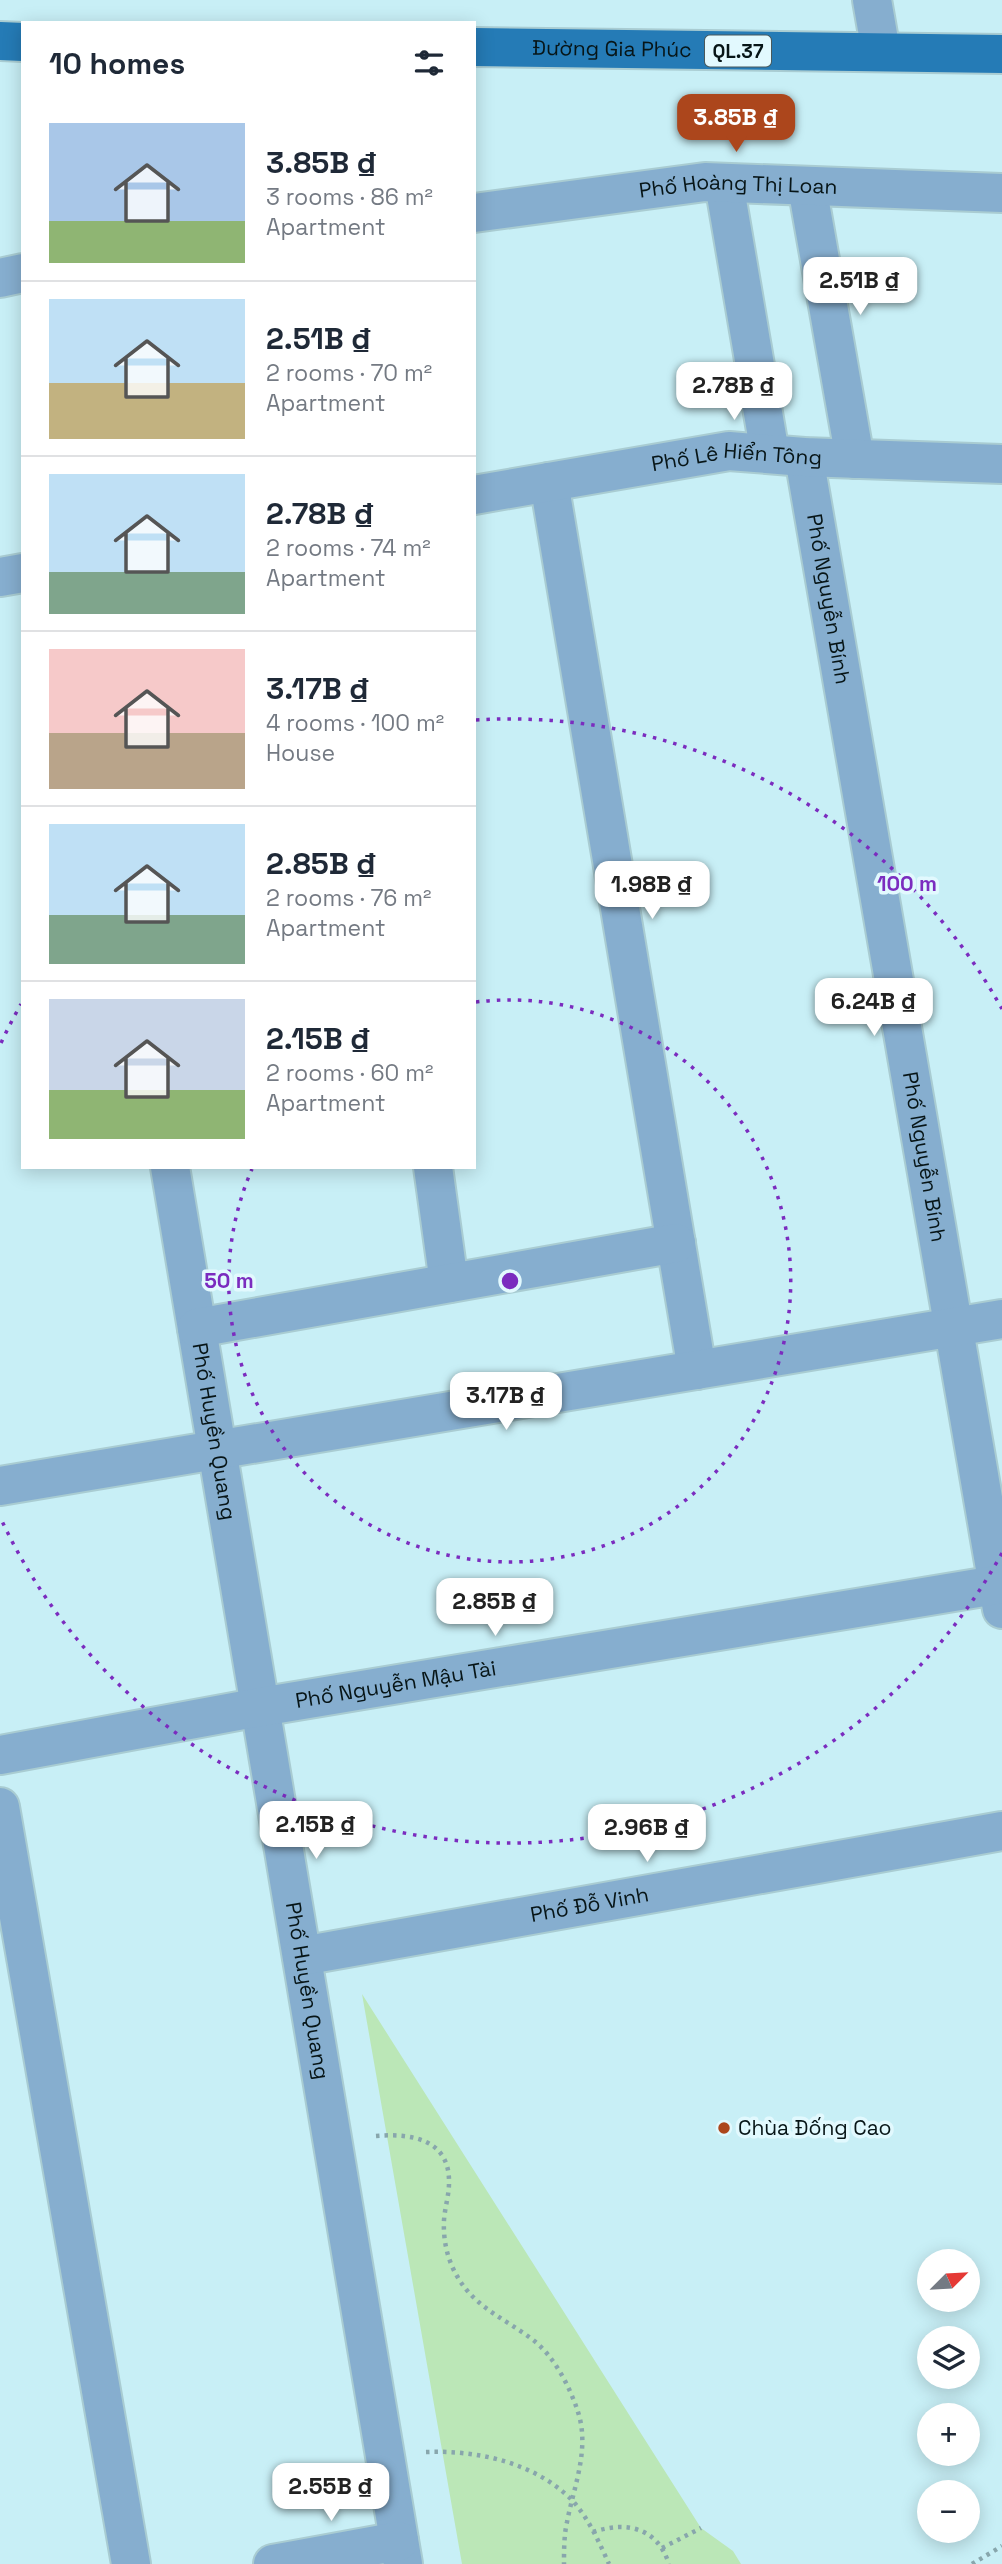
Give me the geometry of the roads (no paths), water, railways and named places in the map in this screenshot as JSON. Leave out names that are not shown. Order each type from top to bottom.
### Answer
[{"type":"main road","points":[[0,41],[21,42]]},
{"type":"main road","name":"Đường Gia Phúc","points":[[476,47],[1002,54]]},
{"type":"street","points":[[872,0],[881,52]]},
{"type":"street","name":"Phố Hoàng Thị Loan","points":[[476,213],[705,182],[1002,193]]},
{"type":"street","name":"Phố Nguyễn Bính","points":[[724,183],[787,456],[955,1326],[1001,1592]]},
{"type":"street","points":[[807,186],[855,459]]},
{"type":"street","name":"Phố Lê Hiển Tông","points":[[476,495],[729,451],[787,456],[1002,464]]},
{"type":"street","points":[[549,482],[697,1370]]},
{"type":"street","points":[[0,577],[21,573]]},
{"type":"street","name":"Phố Huyền Quang","points":[[170,1169],[401,2553]]},
{"type":"street","points":[[433,1169],[449,1283]]},
{"type":"street","points":[[197,1328],[676,1243]]},
{"type":"street","points":[[0,1486],[1002,1319]]},
{"type":"street","name":"Phố Nguyễn Mậu Tài","points":[[0,1755],[260,1707],[1001,1592]]},
{"type":"street","points":[[0,1808],[131,2564]]},
{"type":"street","name":"Phố Đỗ Vinh","points":[[302,1956],[1002,1831]]},
{"type":"street","points":[[273,2564],[401,2553]]},
{"type":"place","name":"Chùa Đống Cao","points":[[724,2128]]}]
